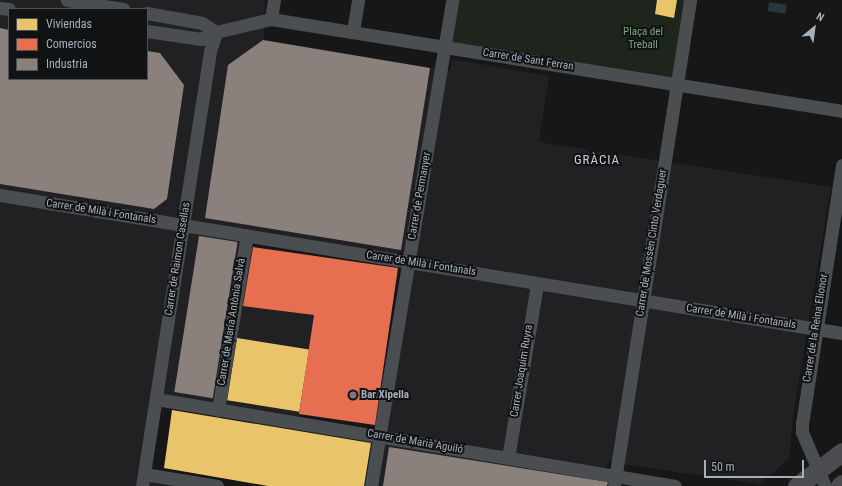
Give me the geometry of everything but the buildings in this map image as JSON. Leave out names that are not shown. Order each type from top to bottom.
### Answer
[{"type":"street","points":[[67,0],[95,2],[118,8]]},
{"type":"street","points":[[271,19],[274,0]]},
{"type":"street","points":[[353,32],[358,0]]},
{"type":"street","name":"Carrer de Permanyer","points":[[371,486],[452,0]]},
{"type":"street","name":"Carrer de Mossèn Cinto Verdaguer","points":[[615,481],[690,0]]},
{"type":"street","points":[[148,13],[202,23],[216,32]]},
{"type":"street","name":"Carrer de Sant Ferran","points":[[148,30],[201,39],[216,32],[271,19],[842,111]]},
{"type":"street","name":"Carrer de Raimon Casellas","points":[[143,480],[210,51],[216,32]]},
{"type":"street","name":"Carrer de la Reina Elionor","points":[[822,477],[802,432],[816,329],[842,165]]},
{"type":"street","name":"Carrer de Milà i Fontanals","points":[[0,196],[842,333]]},
{"type":"street","name":"Carrer de María Antònia Salvà","points":[[218,410],[246,235]]},
{"type":"street","name":"Carrer Joaquim Ruyra","points":[[508,458],[536,284]]},
{"type":"street","name":"Carrer de Marià Aguiló","points":[[156,399],[508,458],[615,481],[675,486]]},
{"type":"street","points":[[797,486],[822,477],[842,452]]},
{"type":"street","points":[[143,480],[218,486]]},
{"type":"shaded area","points":[[0,0],[265,0],[264,40],[450,71],[452,59],[549,76],[539,142],[831,187],[793,417],[789,458],[760,484],[607,462],[604,486],[371,486],[408,263],[247,236],[253,247],[243,306],[314,315],[298,423],[156,399],[144,474],[217,486],[0,486]]},
{"type":"shaded area","points":[[769,2],[787,5],[785,14],[768,11]]},
{"type":"green space","name":"Plaça del Treball","points":[[452,0],[690,0],[677,85],[445,46]]},
{"type":"place","name":"Bar Xipella","points":[[353,395]]},
{"type":"district","name":"GRÀCIA","points":[[597,160]]}]
